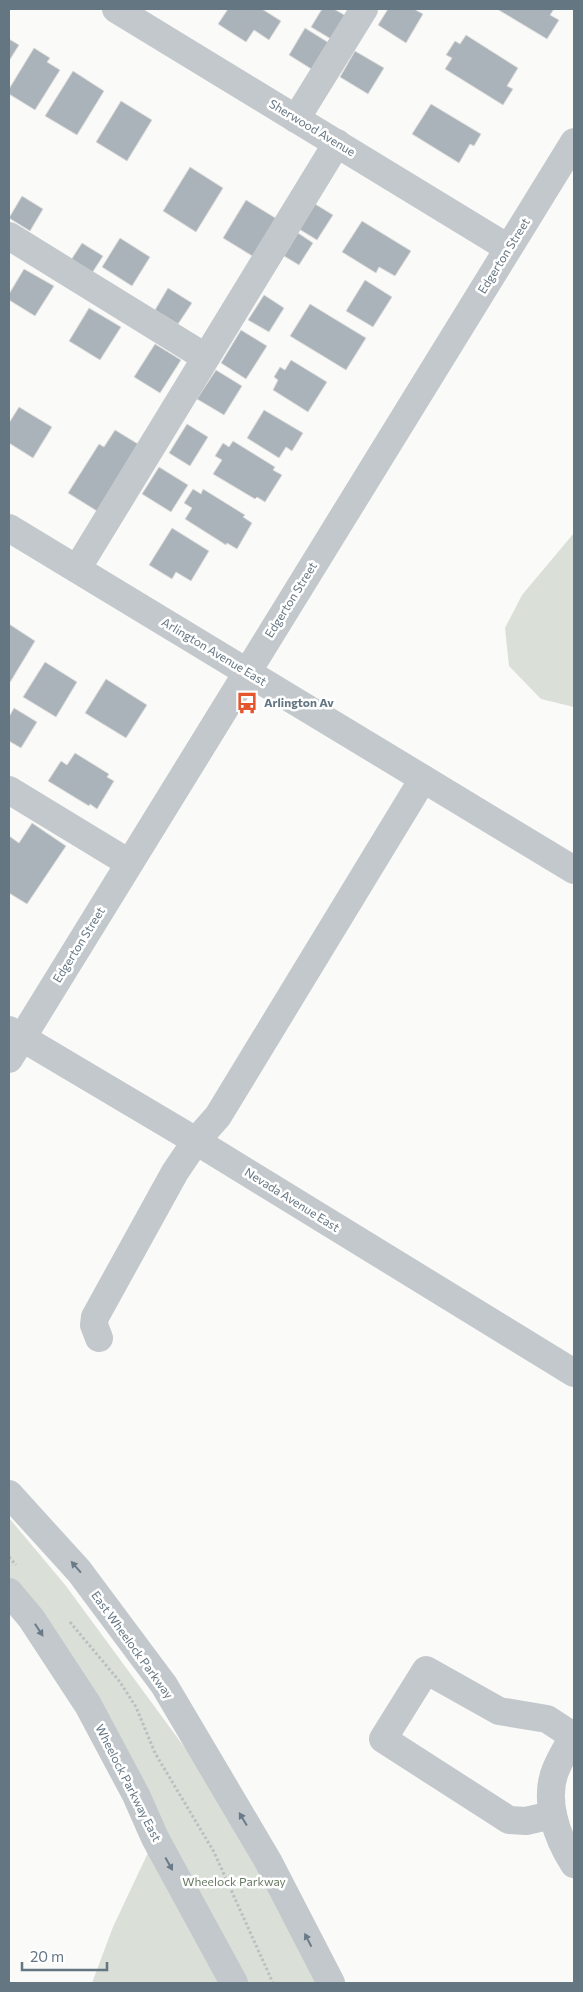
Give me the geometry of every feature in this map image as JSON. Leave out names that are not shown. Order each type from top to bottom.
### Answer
[{"type":"street","points":[[296,119],[364,9]]},
{"type":"street","name":"Sherwood Avenue","points":[[128,12],[296,119],[508,248]]},
{"type":"street","name":"Edgerton Street","points":[[13,1042],[129,863],[574,142]]},
{"type":"street","points":[[77,569],[337,143]]},
{"type":"street","points":[[9,236],[205,357]]},
{"type":"street","name":"Arlington Avenue East","points":[[9,528],[574,870]]},
{"type":"street","points":[[99,1338],[94,1325],[95,1317],[175,1172],[196,1141],[218,1116],[423,778]]},
{"type":"street","points":[[9,790],[129,863]]},
{"type":"street","name":"Nevada Avenue East","points":[[13,1042],[196,1141],[574,1373]]},
{"type":"street","name":"East Wheelock Parkway","points":[[9,1494],[79,1571],[164,1685],[268,1861],[331,1983]]},
{"type":"street","name":"Wheelock Parkway East","points":[[15,1581],[31,1618],[88,1706],[136,1795],[155,1838],[234,1983]]},
{"type":"street","points":[[552,1815],[526,1821],[509,1820],[383,1739],[426,1670],[499,1711],[546,1719],[574,1736],[555,1770],[552,1790],[552,1815],[565,1850],[574,1864]]},
{"type":"path","points":[[9,1557],[15,1581]]},
{"type":"path","points":[[68,1620],[120,1682],[136,1707],[155,1753],[214,1852],[273,1983]]},
{"type":"green space","points":[[574,533],[574,707],[541,699],[509,666],[505,628],[522,595]]},
{"type":"green space","name":"Wheelock Parkway","points":[[9,1518],[66,1586],[254,1842],[330,1983],[248,1983],[200,1898],[9,1583]]},
{"type":"green space","points":[[155,1838],[234,1983],[92,1983],[113,1927]]},
{"type":"building","points":[[228,9],[262,9],[281,21],[269,40],[254,30],[246,42],[218,24]]},
{"type":"building","points":[[322,9],[334,9],[346,16],[331,39],[311,27]]},
{"type":"building","points":[[388,9],[414,9],[423,14],[406,43],[378,25]]},
{"type":"building","points":[[497,9],[554,9],[550,15],[559,20],[547,39]]},
{"type":"building","points":[[305,28],[329,43],[313,70],[289,55]]},
{"type":"building","points":[[466,35],[518,68],[507,86],[513,89],[503,105],[445,69],[452,58],[446,55],[455,41],[460,44]]},
{"type":"building","points":[[9,39],[19,45],[9,61]]},
{"type":"building","points":[[34,48],[50,58],[47,62],[60,70],[35,110],[9,94],[9,89]]},
{"type":"building","points":[[355,51],[384,68],[368,94],[340,77]]},
{"type":"building","points":[[73,71],[104,91],[77,135],[45,116]]},
{"type":"building","points":[[121,101],[152,120],[127,161],[96,142]]},
{"type":"building","points":[[431,104],[481,134],[474,146],[470,144],[459,163],[412,134]]},
{"type":"building","points":[[190,167],[223,188],[196,232],[163,211]]},
{"type":"building","points":[[22,196],[43,209],[30,231],[9,218]]},
{"type":"building","points":[[246,200],[277,219],[254,257],[223,238]]},
{"type":"building","points":[[315,204],[333,215],[317,240],[299,229]]},
{"type":"building","points":[[362,221],[411,251],[395,276],[379,267],[376,273],[342,252]]},
{"type":"building","points":[[298,233],[313,243],[299,265],[284,256]]},
{"type":"building","points":[[120,238],[150,257],[132,286],[102,267]]},
{"type":"building","points":[[82,243],[103,256],[92,273],[71,260]]},
{"type":"building","points":[[24,269],[54,286],[35,316],[9,300],[9,294]]},
{"type":"building","points":[[365,280],[392,297],[373,327],[346,311]]},
{"type":"building","points":[[168,288],[192,303],[178,324],[155,310]]},
{"type":"building","points":[[264,295],[284,308],[269,332],[248,320]]},
{"type":"building","points":[[310,304],[366,338],[346,370],[290,336]]},
{"type":"building","points":[[89,308],[121,327],[100,360],[69,341]]},
{"type":"building","points":[[241,330],[267,346],[246,379],[221,363]]},
{"type":"building","points":[[155,344],[181,360],[160,393],[134,377]]},
{"type":"building","points":[[291,360],[327,382],[308,412],[273,390],[278,380],[274,377],[280,367],[285,370]]},
{"type":"building","points":[[216,370],[242,386],[224,415],[197,399]]},
{"type":"building","points":[[19,407],[52,427],[33,458],[9,443],[9,423]]},
{"type":"building","points":[[264,410],[303,433],[292,451],[286,447],[279,458],[247,438]]},
{"type":"building","points":[[187,424],[208,437],[190,466],[169,453]]},
{"type":"building","points":[[115,430],[138,444],[97,511],[68,493],[99,444],[104,447]]},
{"type":"building","points":[[233,441],[275,467],[273,470],[282,475],[265,502],[257,497],[255,499],[213,474],[222,460],[215,456],[223,443],[229,447]]},
{"type":"building","points":[[159,467],[188,485],[171,512],[142,494]]},
{"type":"building","points":[[193,489],[201,494],[203,489],[245,515],[243,517],[252,523],[237,549],[227,543],[226,545],[185,519],[192,508],[184,503]]},
{"type":"building","points":[[172,528],[209,551],[191,581],[176,572],[172,579],[149,565]]},
{"type":"building","points":[[9,624],[35,641],[9,684]]},
{"type":"building","points":[[45,662],[77,682],[56,717],[23,697]]},
{"type":"building","points":[[106,679],[147,705],[126,738],[85,713]]},
{"type":"building","points":[[14,708],[37,722],[21,748],[9,741],[9,717]]},
{"type":"building","points":[[75,753],[109,774],[107,777],[114,781],[97,809],[48,781],[61,761],[67,765]]},
{"type":"building","points":[[32,823],[66,846],[27,904],[9,893],[9,836],[19,843]]},
{"type":"place","name":"Arlington Av","points":[[247,703]]}]
